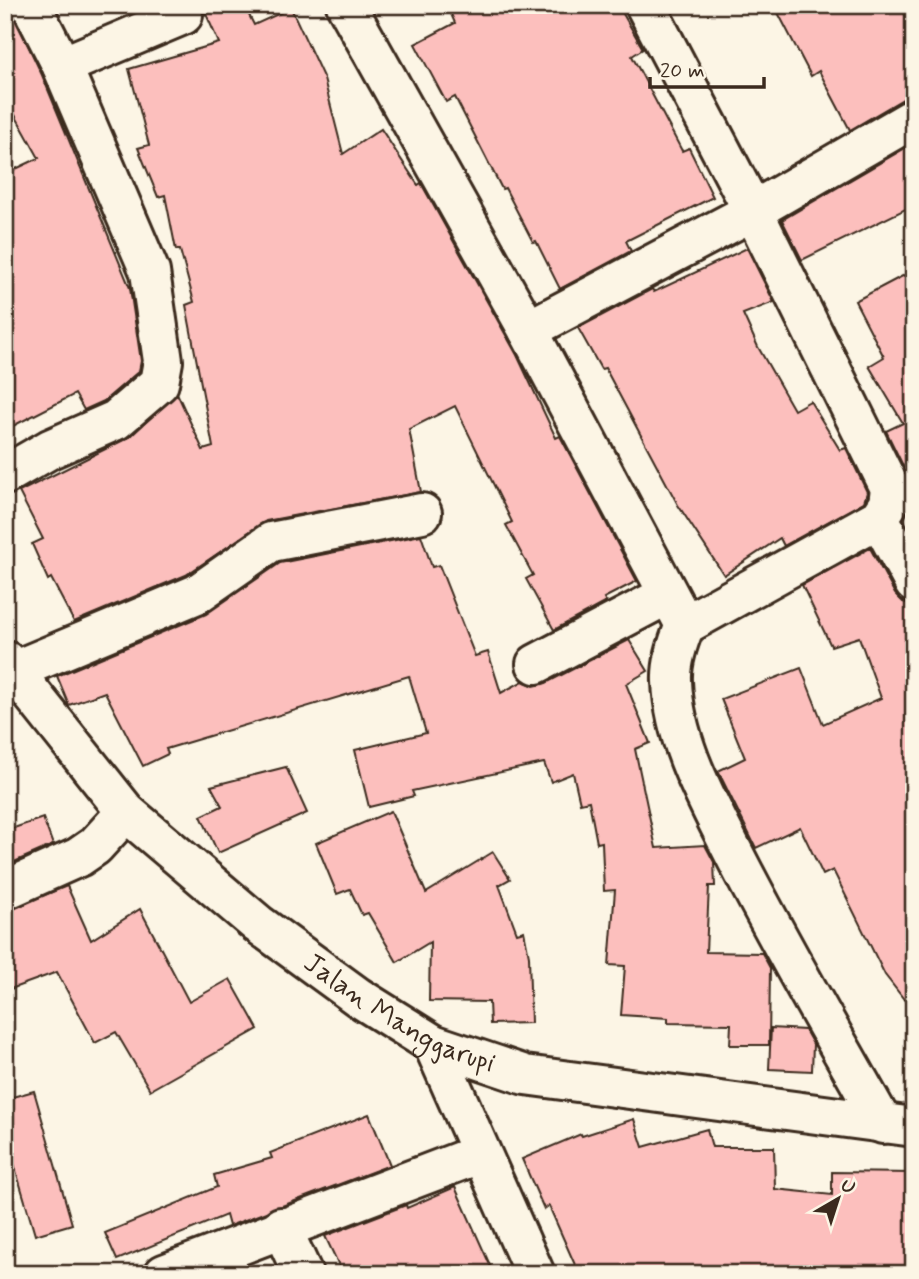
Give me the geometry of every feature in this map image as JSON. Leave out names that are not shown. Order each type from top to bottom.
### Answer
[{"type":"street","points":[[5,475],[50,449],[116,420],[159,383],[162,374],[150,272],[62,66],[31,5]]},
{"type":"street","points":[[346,5],[528,330],[676,610],[672,681],[681,730],[697,780],[754,895],[899,1126]]},
{"type":"street","points":[[537,664],[676,610],[879,518],[888,504],[890,488],[753,211],[645,5]]},
{"type":"street","points":[[62,66],[183,16]]},
{"type":"street","points":[[528,330],[753,211],[914,118]]},
{"type":"street","points":[[9,666],[197,594],[271,542],[422,513]]},
{"type":"street","points":[[879,518],[914,583]]},
{"type":"street","name":"Jalan Manggarupi","points":[[9,666],[126,812],[258,924],[358,997],[433,1044],[537,1077],[899,1126]]},
{"type":"street","points":[[5,890],[79,857],[95,846],[126,812]]},
{"type":"street","points":[[433,1044],[479,1154],[535,1274]]},
{"type":"street","points":[[164,1274],[281,1227],[479,1154]]},
{"type":"street","points":[[281,1227],[303,1274]]},
{"type":"building","points":[[5,5],[9,5],[42,75],[130,288],[141,361],[139,371],[104,401],[84,410],[75,394],[5,430],[5,174],[39,158],[5,97]]},
{"type":"building","points":[[202,5],[244,5],[254,25],[291,8],[324,79],[343,154],[381,129],[418,185],[421,183],[517,355],[556,438],[560,436],[637,581],[604,598],[606,602],[554,630],[526,579],[533,575],[506,525],[512,522],[455,406],[409,429],[421,492],[266,521],[186,575],[74,622],[51,578],[48,580],[32,544],[43,539],[19,492],[130,437],[177,393],[203,450],[213,447],[186,305],[194,302],[180,250],[176,250],[165,195],[158,197],[138,148],[149,145],[129,69],[219,43]]},
{"type":"building","points":[[447,5],[618,5],[643,49],[632,56],[682,151],[689,148],[713,197],[626,241],[631,251],[560,289],[536,241],[533,242],[505,188],[502,189],[455,97],[446,102],[415,44],[455,23]]},
{"type":"building","points":[[774,5],[901,5],[914,32],[914,96],[903,99],[850,130],[819,71],[811,76]]},
{"type":"building","points":[[914,143],[914,205],[802,260],[782,220]]},
{"type":"building","points":[[747,248],[774,302],[743,314],[758,347],[794,410],[810,401],[840,450],[846,448],[867,492],[864,502],[784,546],[780,538],[724,575],[678,505],[605,368],[601,369],[578,328],[652,289],[654,292]]},
{"type":"building","points":[[914,270],[914,476],[909,478],[886,431],[903,423],[869,366],[884,357],[855,301]]},
{"type":"building","points":[[421,535],[432,567],[439,565],[475,656],[488,652],[501,693],[523,681],[534,686],[546,683],[629,640],[648,671],[626,684],[650,743],[635,749],[656,848],[705,845],[714,862],[715,886],[709,886],[706,952],[762,953],[770,968],[769,1045],[730,1045],[731,1024],[668,1023],[668,1018],[621,1015],[625,966],[609,965],[615,890],[604,891],[602,842],[597,843],[589,801],[580,803],[573,773],[551,782],[544,763],[412,791],[414,796],[369,807],[355,750],[426,733],[409,676],[166,749],[168,754],[143,766],[105,692],[69,705],[57,676],[206,614],[280,563]]},
{"type":"building","points":[[870,548],[895,594],[903,602],[914,605],[914,1012],[885,975],[833,870],[823,875],[800,827],[756,848],[718,771],[745,758],[721,699],[801,668],[823,724],[881,698],[859,637],[831,646],[802,585]]},
{"type":"building","points":[[286,767],[307,813],[218,853],[201,816],[222,806],[211,786]]},
{"type":"building","points":[[391,811],[426,893],[493,852],[510,879],[499,885],[517,933],[524,931],[529,956],[531,1023],[490,1024],[489,1002],[429,1001],[430,942],[397,962],[368,913],[362,915],[350,889],[337,894],[316,843]]},
{"type":"building","points":[[43,818],[53,845],[5,866],[5,831]]},
{"type":"building","points":[[67,886],[91,940],[140,909],[189,1002],[230,979],[258,1029],[150,1090],[116,1032],[95,1043],[57,972],[5,991],[5,911]]},
{"type":"building","points":[[771,1028],[805,1030],[813,1044],[812,1071],[769,1069]]},
{"type":"building","points":[[34,1091],[72,1224],[35,1235],[14,1164],[5,1166],[5,1099]]},
{"type":"building","points":[[369,1114],[390,1165],[229,1226],[226,1215],[117,1260],[105,1233],[217,1187],[214,1175],[272,1158],[270,1153]]},
{"type":"building","points":[[634,1119],[643,1147],[707,1129],[712,1147],[774,1147],[775,1189],[832,1195],[832,1172],[914,1173],[914,1274],[579,1274],[549,1206],[544,1209],[522,1159],[581,1134],[582,1136]]},
{"type":"building","points":[[455,1187],[494,1274],[343,1274],[325,1236],[406,1205],[407,1208]]}]
